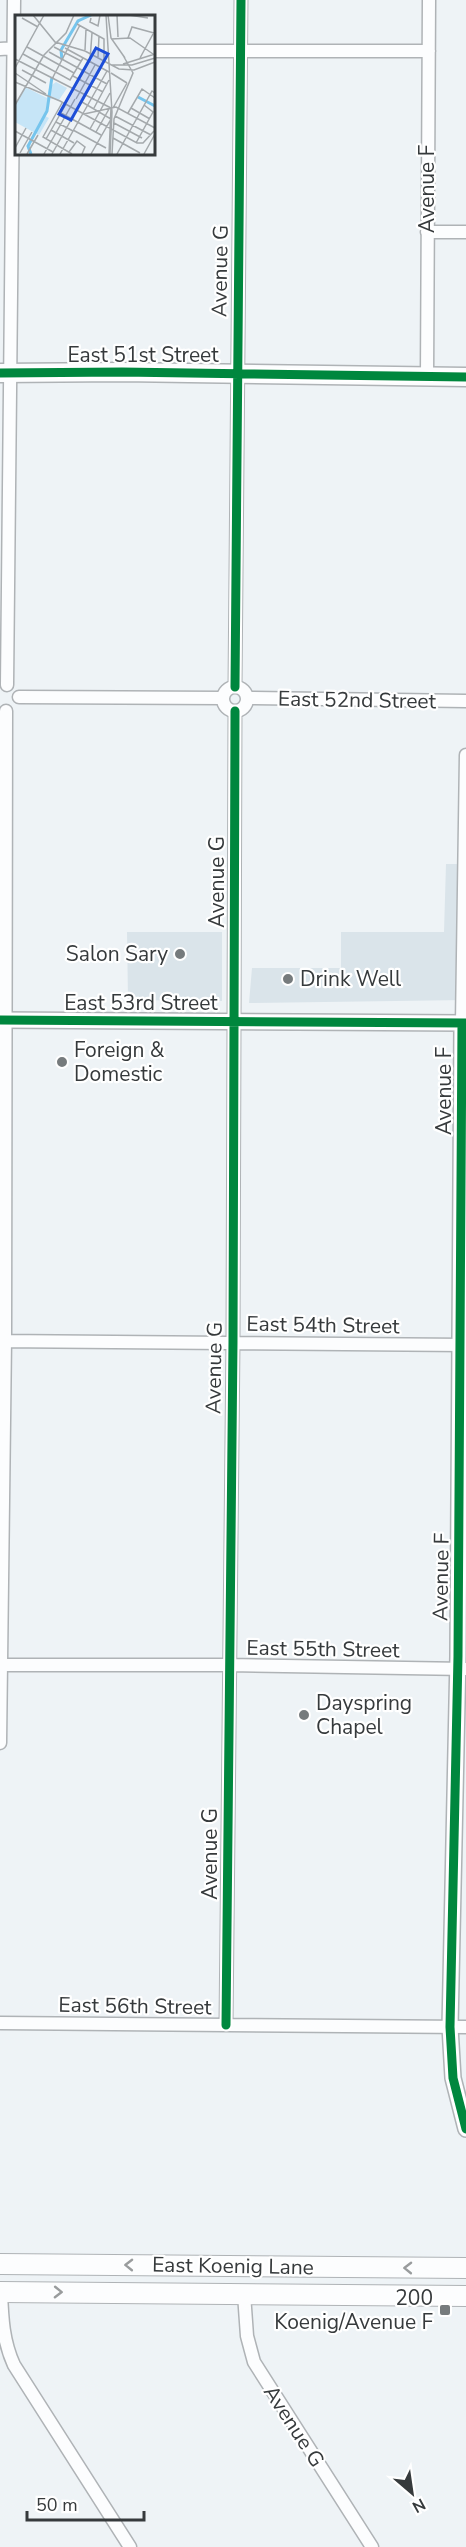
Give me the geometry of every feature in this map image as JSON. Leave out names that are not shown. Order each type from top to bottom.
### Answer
[{"type":"main road","name":"East 51st Street","points":[[4,373],[237,373],[466,377]]},
{"type":"main road","name":"East Koenig Lane","points":[[0,2264],[466,2268]]},
{"type":"main road","name":"East Koenig Lane","points":[[0,2292],[466,2296]]},
{"type":"street","points":[[0,1743],[3,1340],[3,710],[17,705],[19,697],[17,690],[3,686],[4,373],[15,48],[14,0]]},
{"type":"street","name":"Avenue G","points":[[235,687],[241,0]]},
{"type":"street","name":"Avenue F","points":[[427,377],[429,0]]},
{"type":"street","points":[[0,49],[15,48]]},
{"type":"street","points":[[154,51],[429,51]]},
{"type":"street","points":[[427,231],[466,232]]},
{"type":"street","points":[[235,687],[242,689],[248,698],[245,706],[235,711],[225,706],[223,698],[228,689],[235,687]]},
{"type":"street","points":[[19,697],[223,698]]},
{"type":"street","name":"East 52nd Street","points":[[248,698],[466,701]]},
{"type":"street","name":"Avenue G","points":[[226,2025],[233,1342],[235,711]]},
{"type":"street","name":"Avenue F","points":[[466,755],[462,1669],[450,2027],[454,2084],[466,2129]]},
{"type":"street","name":"East 53rd Street","points":[[2,1020],[464,1023]]},
{"type":"street","name":"East 54th Street","points":[[3,1340],[464,1345]]},
{"type":"street","name":"East 55th Street","points":[[0,1665],[229,1665],[462,1669]]},
{"type":"street","name":"East 56th Street","points":[[0,2023],[466,2027]]},
{"type":"street","points":[[0,2292],[3,2332],[14,2365],[130,2547]]},
{"type":"street","name":"Avenue G","points":[[244,2294],[247,2336],[254,2362],[372,2547]]},
{"type":"shaded area","points":[[446,864],[466,864],[466,1000],[249,1003],[252,968],[341,968],[341,932],[444,932]]},
{"type":"shaded area","points":[[127,932],[222,932],[222,1001],[128,1000]]},
{"type":"cycle path","points":[[235,687],[241,0]]},
{"type":"cycle path","points":[[0,373],[122,372],[466,377]]},
{"type":"cycle path","points":[[226,2025],[233,1342],[235,711]]},
{"type":"cycle path","points":[[0,1020],[466,1023]]},
{"type":"cycle path","points":[[462,1023],[458,1656],[450,2027],[453,2078],[466,2129]]},
{"type":"place","name":"Salon Sary","points":[[180,954]]},
{"type":"place","name":"Drink Well","points":[[288,979]]},
{"type":"place","name":"Foreign & Domestic","points":[[62,1062]]},
{"type":"place","name":"Dayspring Chapel","points":[[304,1715]]},
{"type":"place","name":"200 Koenig/Avenue F","points":[[445,2310]]}]
